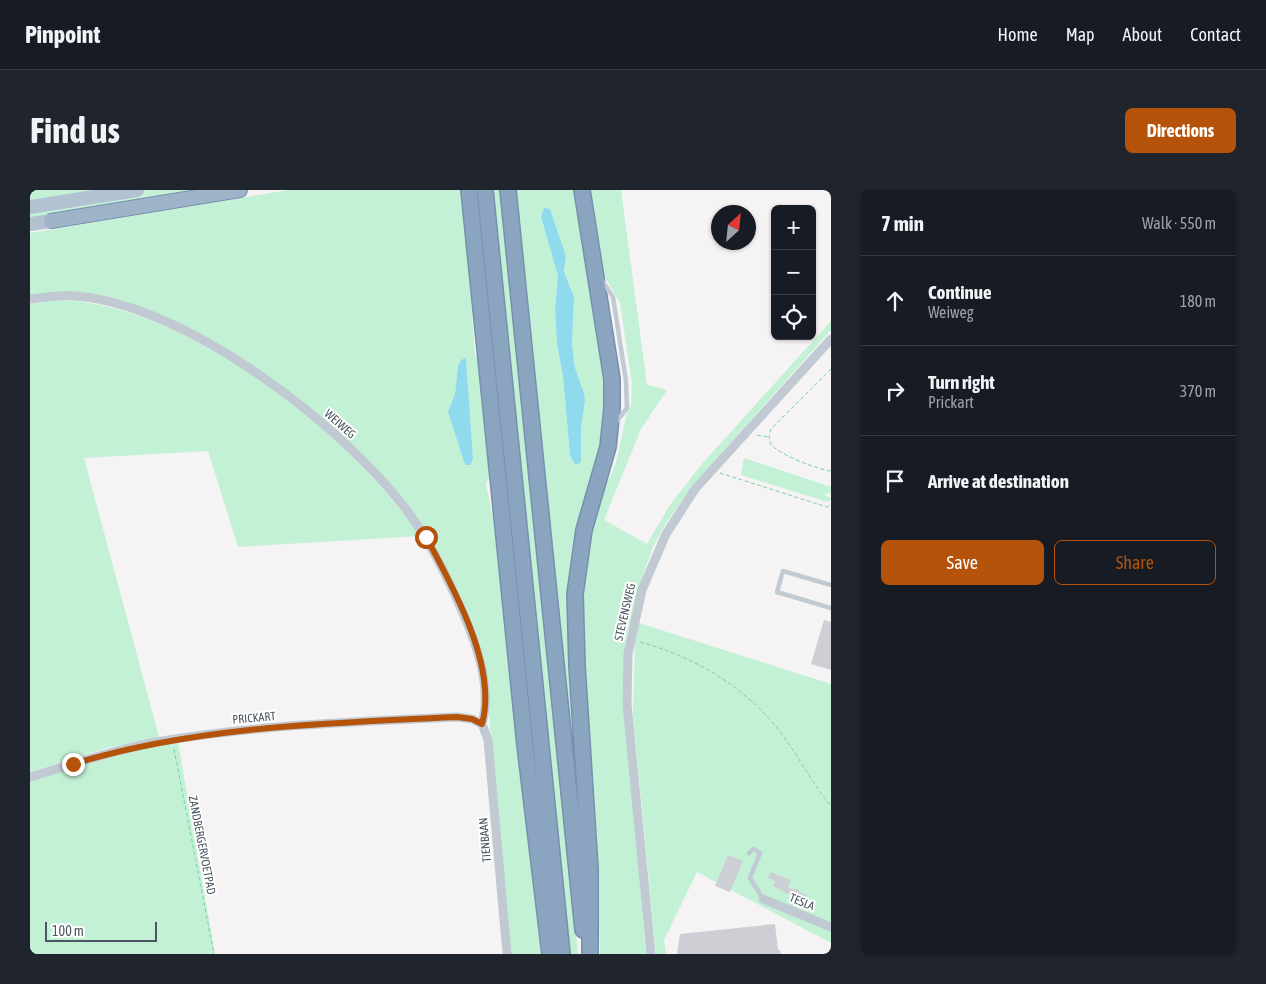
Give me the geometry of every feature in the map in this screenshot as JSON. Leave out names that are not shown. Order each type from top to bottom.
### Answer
[{"type":"highway","points":[[51,220],[240,190]]},
{"type":"highway","points":[[469,190],[528,770],[550,954]]},
{"type":"highway","points":[[484,190],[562,954]]},
{"type":"highway","points":[[508,190],[586,954]]},
{"type":"highway","points":[[583,192],[612,379],[611,429],[605,459],[584,530],[575,594],[577,666],[590,869],[590,954]]},
{"type":"main road","points":[[30,207],[137,190]]},
{"type":"main road","points":[[30,224],[51,220]]},
{"type":"street","name":"WEIWEG","points":[[30,299],[74,295],[94,298],[162,319],[241,362],[281,391],[349,448],[381,480],[406,510],[426,537],[444,570],[467,621],[480,662],[485,701],[482,724]]},
{"type":"street","name":"STEVENSWEG","points":[[651,954],[627,704],[627,667],[639,600],[653,559],[678,512],[711,470],[831,339]]},
{"type":"street","name":"PRICKART","points":[[30,777],[100,755],[173,740],[292,728],[448,718],[472,719],[482,724]]},
{"type":"street","name":"TIENBAAN","points":[[482,724],[488,740],[507,954]]},
{"type":"street","name":"TESLA","points":[[763,899],[831,927]]},
{"type":"lane","points":[[831,585],[783,571],[777,592],[831,608]]},
{"type":"lane","points":[[750,853],[754,849],[760,853],[750,878],[763,899]]},
{"type":"path","points":[[831,369],[771,428],[768,437],[772,445],[792,458],[825,471],[831,471]]},
{"type":"path","points":[[746,433],[768,437]]},
{"type":"path","points":[[711,470],[828,507],[831,505]]},
{"type":"path","points":[[631,640],[670,652],[694,662],[718,676],[748,699],[782,735],[831,806]]},
{"type":"path","name":"ZANDBERGERVOETPAD","points":[[173,740],[214,954]]},
{"type":"green space","points":[[30,190],[103,190],[30,203]]},
{"type":"green space","points":[[149,190],[199,190],[30,219],[30,209]]},
{"type":"green space","points":[[289,190],[463,190],[475,356],[480,355],[493,469],[486,484],[504,574],[544,954],[509,954],[488,703],[462,605],[386,481],[253,367],[113,300],[30,296],[30,233]],"holes":[[[466,359],[473,459],[465,465],[448,412],[455,394],[458,366]]]},
{"type":"green space","points":[[492,190],[506,190],[578,954],[565,954]]},
{"type":"green space","points":[[516,190],[577,190],[595,301],[610,417],[586,506],[573,754]],"holes":[[[550,209],[566,256],[564,270],[574,297],[572,344],[575,368],[585,401],[581,428],[581,461],[570,455],[563,376],[557,344],[555,309],[558,276],[541,217]]]},
{"type":"green space","points":[[589,190],[621,190],[647,385],[667,390],[641,429],[604,520],[647,544],[670,505],[701,465],[814,340],[816,340],[831,321],[831,330],[691,487],[665,525],[653,547],[644,572],[626,639],[625,713],[646,954],[600,954],[598,895],[584,701],[581,586],[596,508],[616,463],[628,408],[631,407],[632,383],[620,303],[601,270]]},
{"type":"green space","points":[[59,300],[109,307],[160,324],[211,349],[261,381],[309,417],[352,457],[389,497],[420,536],[238,547],[208,451],[84,458],[159,737],[106,748],[30,772],[30,304]]},
{"type":"green space","points":[[744,458],[831,487],[831,492],[824,495],[831,498],[831,500],[827,502],[741,475]]},
{"type":"green space","points":[[639,623],[831,684],[831,943],[697,872],[664,940],[666,954],[656,954],[633,715],[635,639]]},
{"type":"green space","points":[[178,742],[215,954],[30,954],[30,778],[110,755]]},
{"type":"water","points":[[544,208],[550,209],[566,256],[564,271],[574,297],[572,344],[575,368],[585,401],[581,428],[581,461],[578,465],[574,463],[570,455],[563,376],[557,344],[555,309],[558,276],[541,217]]},
{"type":"water","points":[[466,358],[473,459],[470,465],[465,465],[448,412],[455,394],[458,366],[461,360]]},
{"type":"building","points":[[824,620],[831,622],[831,670],[811,664]]},
{"type":"building","points":[[728,855],[743,861],[730,892],[715,886]]},
{"type":"building","points":[[771,872],[791,880],[788,888],[799,890],[799,892],[807,895],[802,906],[794,903],[793,905],[789,904],[792,896],[773,886],[775,881],[768,878]]},
{"type":"building","points":[[775,924],[778,950],[780,950],[781,954],[677,954],[680,934]]},
{"type":"route","points":[[73,764],[100,755],[148,744],[220,734],[457,717],[477,720],[482,724],[486,708],[485,693],[483,674],[477,650],[467,621],[444,570],[426,537]]}]
